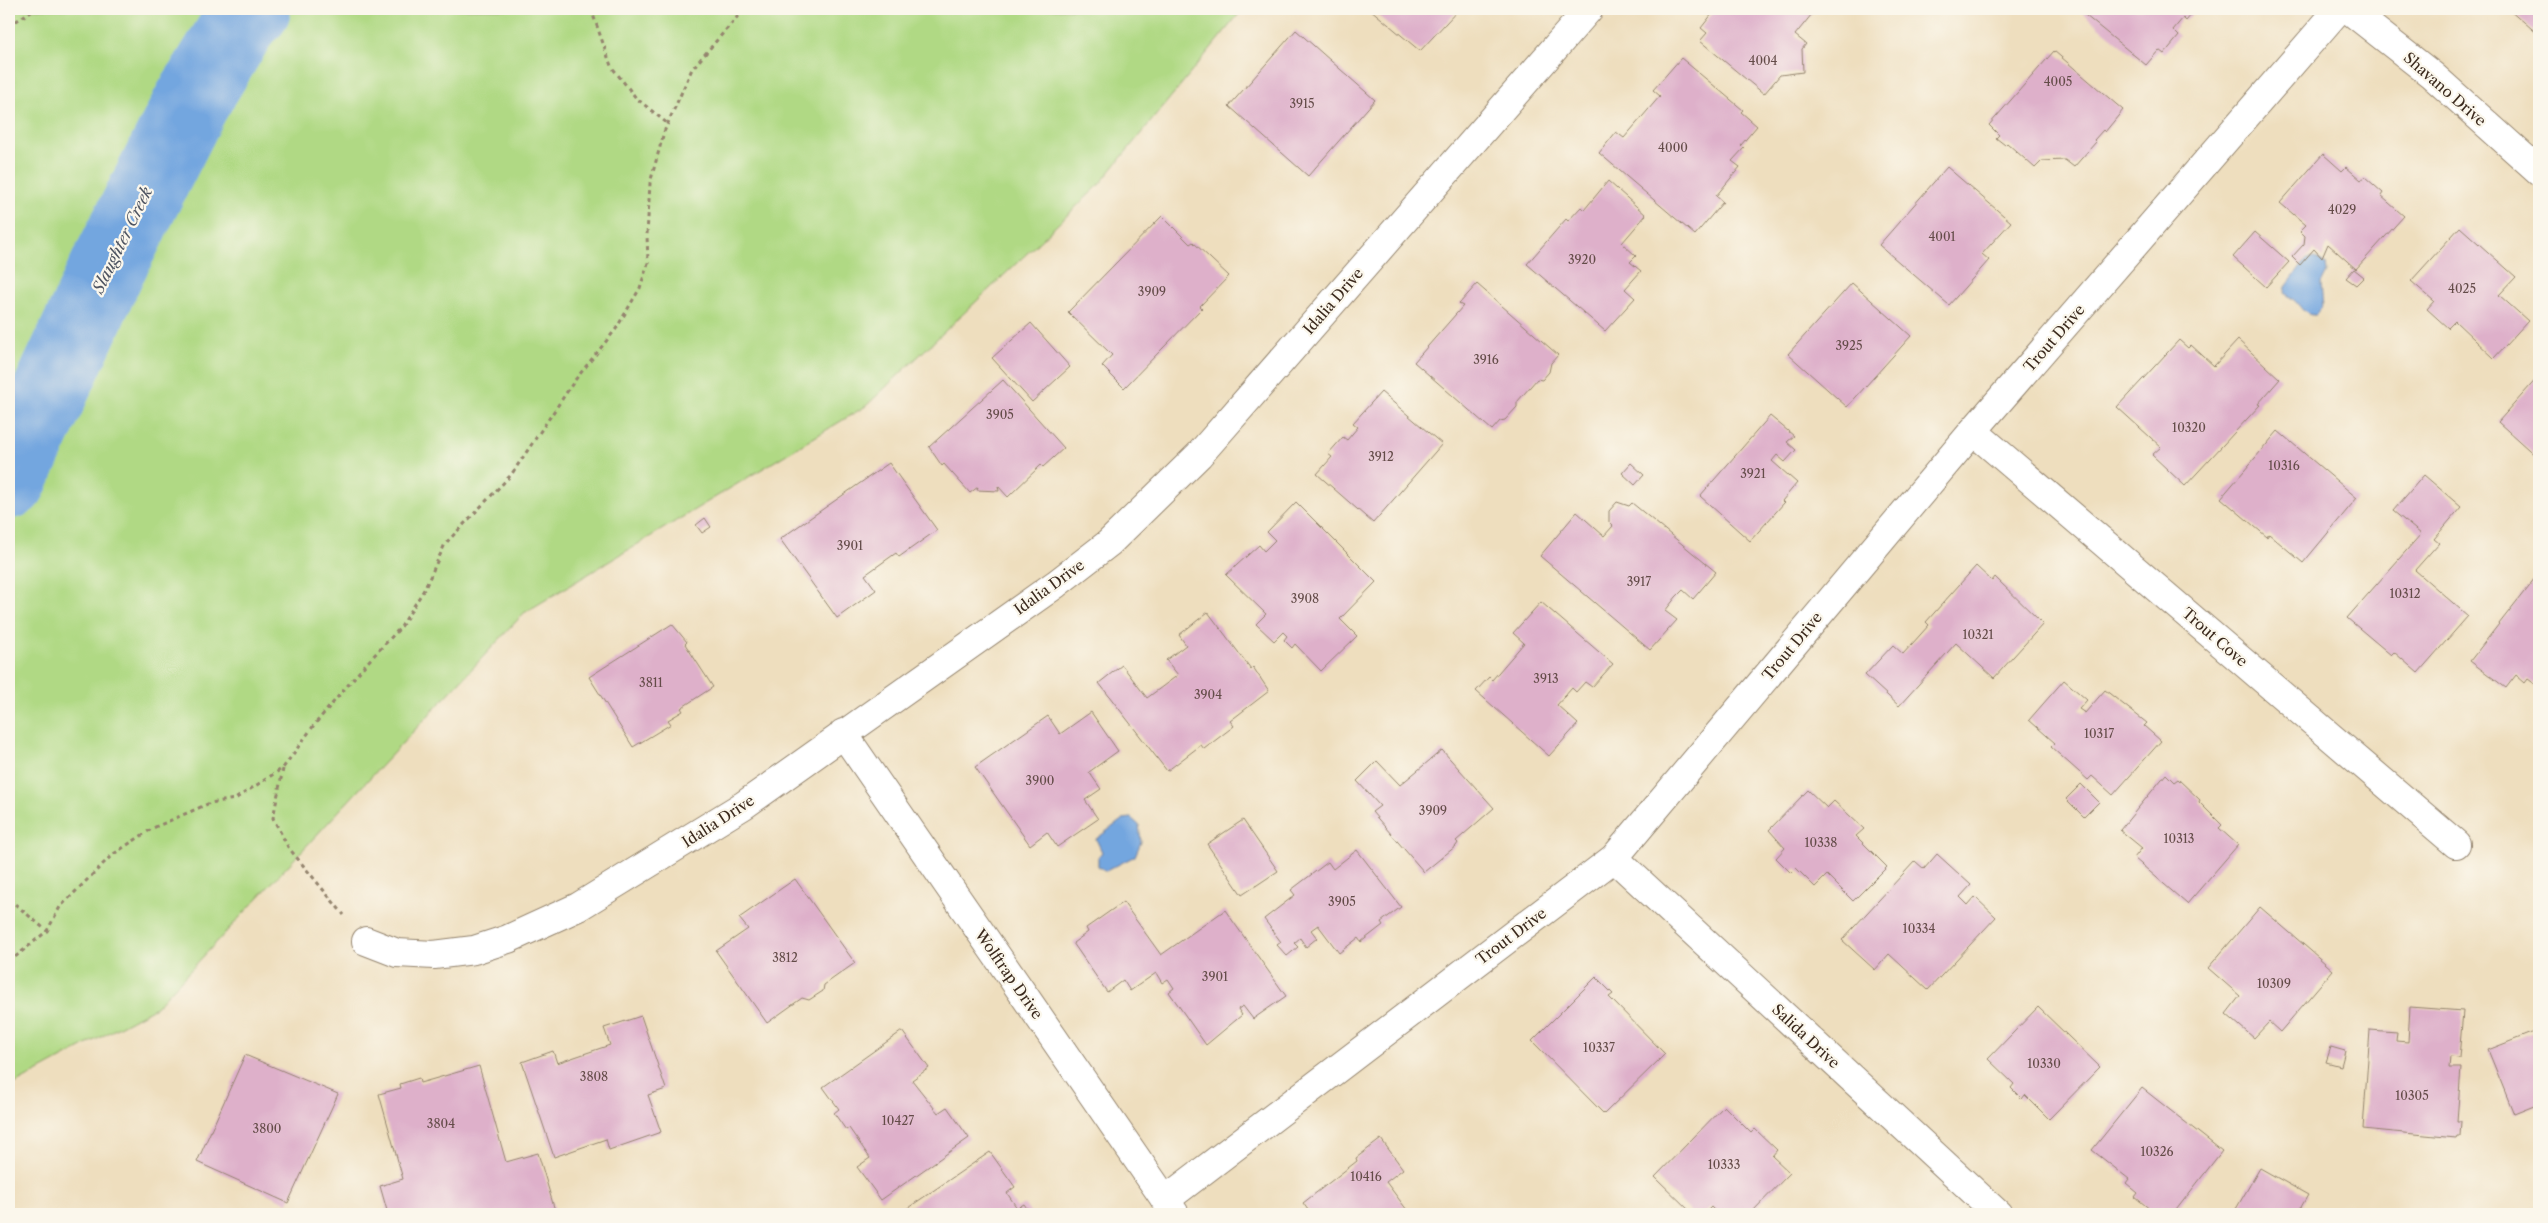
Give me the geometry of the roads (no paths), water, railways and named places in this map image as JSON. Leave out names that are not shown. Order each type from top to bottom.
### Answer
[{"type":"street","name":"Idalia Drive","points":[[366,941],[398,953],[434,955],[474,950],[516,935],[578,907],[653,863],[744,804],[1056,584],[1110,543],[1198,455],[1589,9]]},
{"type":"street","name":"Trout Drive","points":[[1170,1207],[1614,858],[1973,431],[2339,9]]},
{"type":"street","name":"Shavano Drive","points":[[2348,9],[2432,76],[2539,171]]},
{"type":"street","name":"Trout Cove","points":[[1973,431],[2456,844]]},
{"type":"street","name":"Wolftrap Drive","points":[[843,733],[1170,1207]]},
{"type":"street","name":"Salida Drive","points":[[1614,858],[1998,1214]]},
{"type":"water","points":[[2315,258],[2326,265],[2327,272],[2321,284],[2323,306],[2316,315],[2312,315],[2304,311],[2285,293],[2286,287],[2307,259]]},
{"type":"water","points":[[1131,818],[1139,825],[1141,842],[1135,856],[1106,871],[1098,866],[1098,857],[1102,852],[1096,839],[1123,819]]},
{"type":"waterway","name":"Slaughter Creek","points":[[9,481],[107,269],[191,103],[244,16],[253,9]]}]
